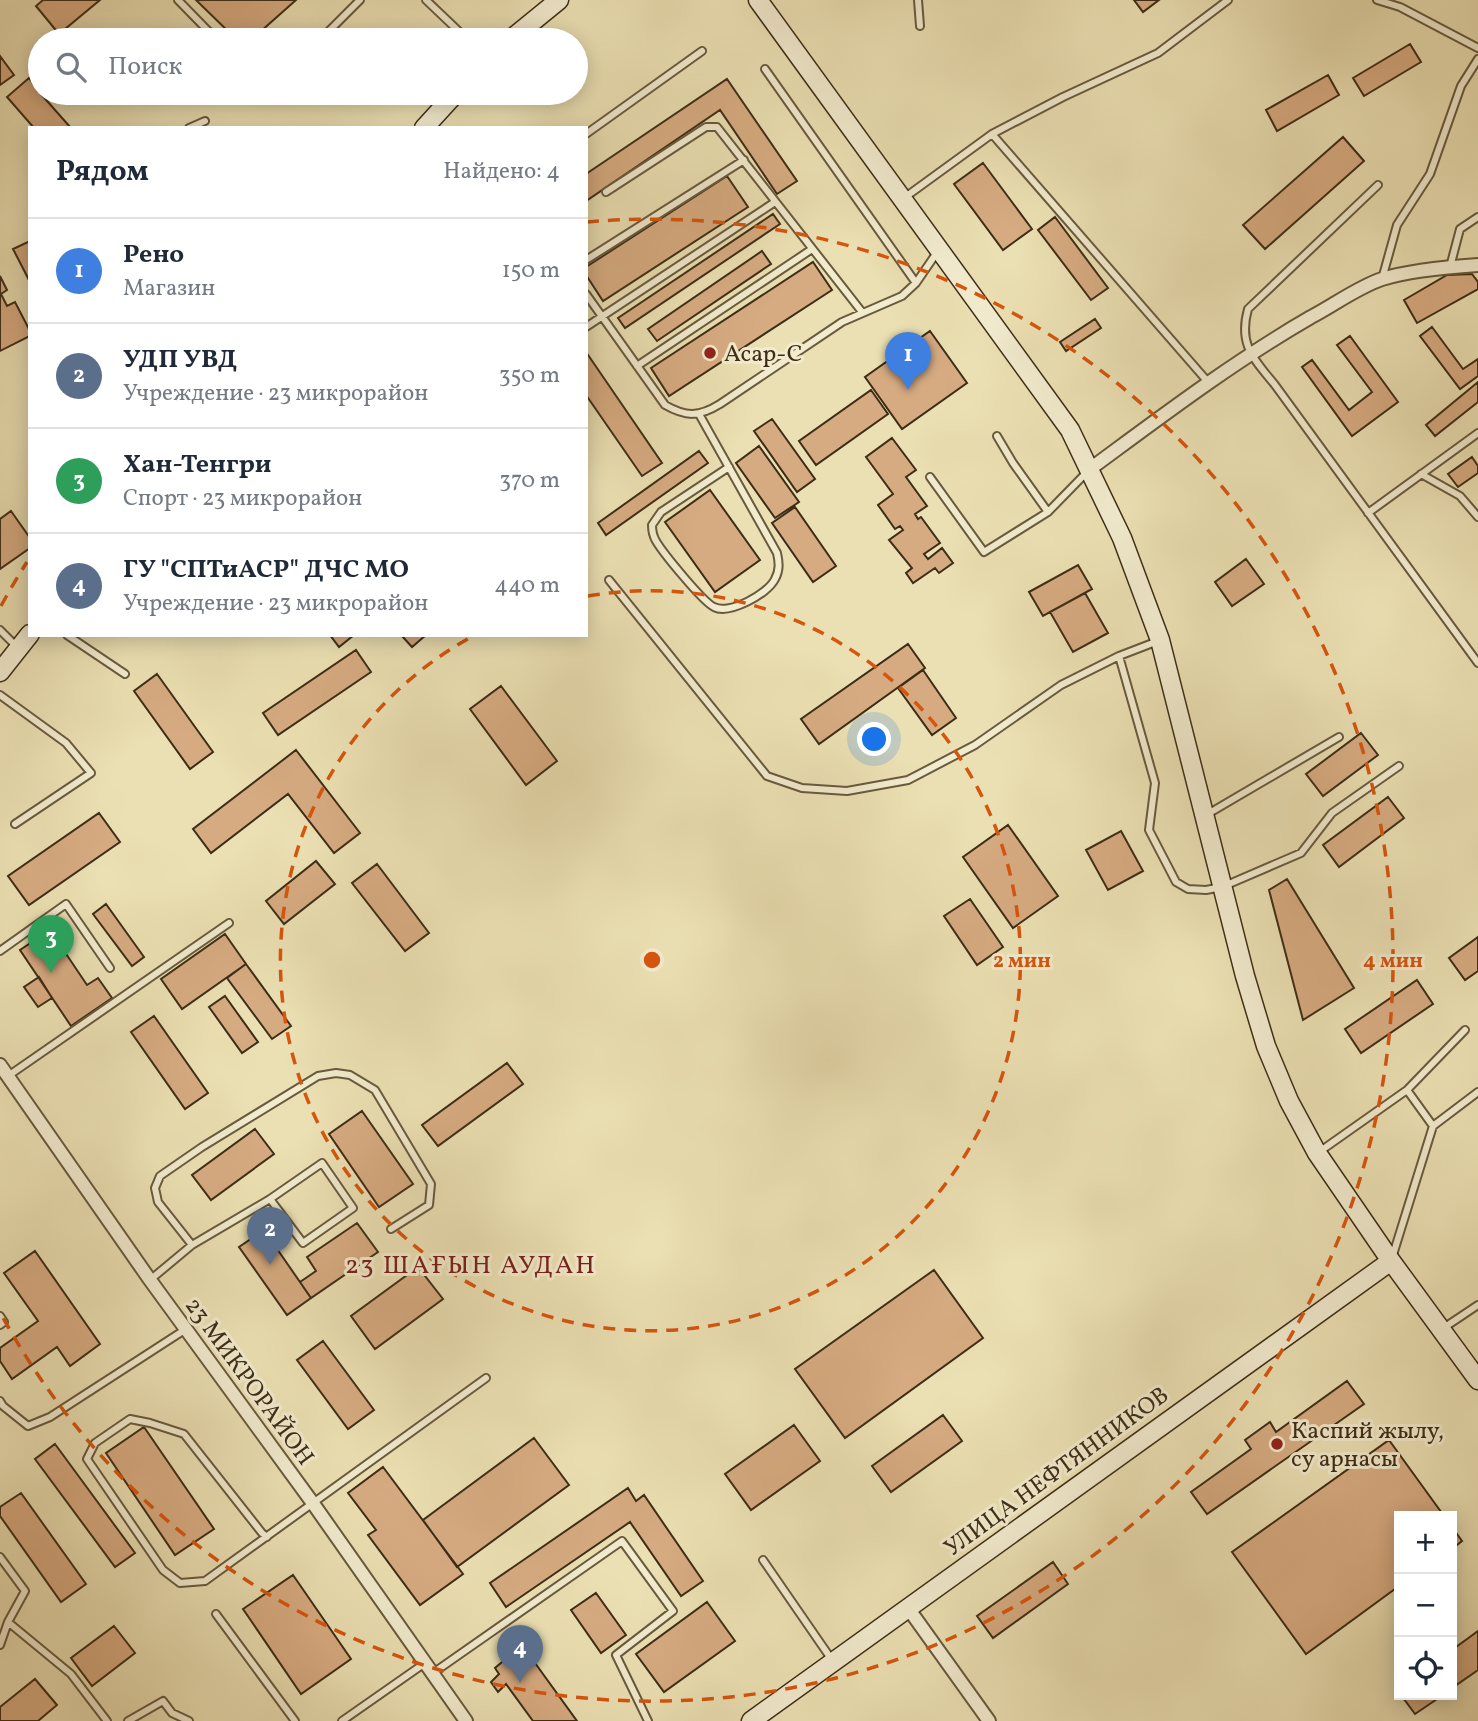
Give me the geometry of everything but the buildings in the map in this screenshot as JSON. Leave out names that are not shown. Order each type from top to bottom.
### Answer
[{"type":"street","points":[[525,28],[559,0]]},
{"type":"street","points":[[758,0],[1070,430],[1122,538],[1160,640],[1245,976],[1266,1046],[1289,1101],[1317,1153],[1391,1261],[1478,1380]]},
{"type":"street","points":[[426,126],[445,105]]},
{"type":"street","points":[[1090,469],[1208,382],[1339,301],[1382,279],[1478,265]]},
{"type":"street","points":[[0,672],[24,641]]},
{"type":"street","name":"23 МИКРОРАЙОН","points":[[4,1071],[466,1721]]},
{"type":"street","name":"УЛИЦА НЕФТЯННИКОВ","points":[[751,1721],[1391,1261]]},
{"type":"street","points":[[908,1608],[989,1721]]},
{"type":"lane","points":[[178,0],[205,28]]},
{"type":"lane","points":[[332,28],[360,0]]},
{"type":"lane","points":[[426,0],[455,28]]},
{"type":"lane","points":[[918,0],[920,26]]},
{"type":"lane","points":[[902,199],[992,134],[1063,97],[1158,53],[1228,0]]},
{"type":"lane","points":[[1377,0],[1400,7],[1478,48]]},
{"type":"lane","points":[[588,133],[702,51]]},
{"type":"lane","points":[[1382,279],[1397,225],[1430,174],[1461,86],[1478,59]]},
{"type":"lane","points":[[765,69],[916,283]]},
{"type":"lane","points":[[194,126],[205,121]]},
{"type":"lane","points":[[606,192],[706,127],[717,127],[862,312]]},
{"type":"lane","points":[[992,134],[1208,382]]},
{"type":"lane","points":[[588,259],[744,160]]},
{"type":"lane","points":[[1378,185],[1248,309],[1244,325],[1250,355],[1275,385],[1478,663]]},
{"type":"lane","points":[[588,326],[775,202]]},
{"type":"lane","points":[[1450,267],[1460,229],[1478,217]]},
{"type":"lane","points":[[638,366],[812,249]]},
{"type":"lane","points":[[588,297],[664,405],[678,413],[699,414],[720,404],[842,322],[902,296],[916,283],[939,249]]},
{"type":"lane","points":[[699,414],[729,467],[777,553],[779,568],[774,583],[769,587],[734,609],[723,609],[713,607],[703,598],[655,540],[652,525],[661,512],[729,467]]},
{"type":"lane","points":[[1368,513],[1478,433]]},
{"type":"lane","points":[[997,436],[1048,512]]},
{"type":"lane","points":[[930,477],[984,552],[1048,512],[1090,469]]},
{"type":"lane","points":[[1421,474],[1460,496],[1478,516]]},
{"type":"lane","points":[[610,580],[767,775],[802,788],[847,791],[908,780],[975,745],[1061,685],[1119,656],[1160,640]]},
{"type":"lane","points":[[0,630],[24,641]]},
{"type":"lane","points":[[70,637],[125,674]]},
{"type":"lane","points":[[1119,656],[1155,783],[1149,830],[1176,882],[1188,889],[1222,887],[1301,853],[1332,813],[1399,766]]},
{"type":"lane","points":[[0,695],[66,743],[90,773],[15,824]]},
{"type":"lane","points":[[1204,816],[1339,737]]},
{"type":"lane","points":[[0,951],[66,904],[110,968]]},
{"type":"lane","points":[[4,1071],[229,923]]},
{"type":"lane","points":[[1317,1153],[1407,1090],[1465,1030]]},
{"type":"lane","points":[[192,1245],[158,1202],[155,1188],[160,1176],[318,1076],[336,1073],[350,1075],[375,1090],[431,1184],[429,1205],[391,1229]]},
{"type":"lane","points":[[1407,1090],[1433,1126]]},
{"type":"lane","points":[[1391,1261],[1433,1126],[1478,1093]]},
{"type":"lane","points":[[150,1280],[192,1245],[270,1199],[323,1163],[352,1208],[303,1242],[270,1199]]},
{"type":"lane","points":[[1440,1330],[1478,1305]]},
{"type":"lane","points":[[0,1316],[4,1322],[0,1325]]},
{"type":"lane","points":[[0,1401],[28,1426],[50,1418],[187,1328]]},
{"type":"lane","points":[[267,1537],[184,1434],[130,1419],[95,1443],[87,1459],[163,1570],[180,1583],[205,1581],[267,1537],[312,1502],[486,1378]]},
{"type":"lane","points":[[342,1721],[429,1668],[622,1541],[673,1611],[616,1655],[648,1721]]},
{"type":"lane","points":[[0,1557],[25,1591],[8,1622],[0,1645]]},
{"type":"lane","points":[[763,1560],[833,1662]]},
{"type":"lane","points":[[216,1614],[295,1721]]},
{"type":"lane","points":[[8,1622],[71,1674],[107,1721]]},
{"type":"lane","points":[[128,1721],[163,1701],[172,1713],[189,1721]]},
{"type":"place","name":"Асар-С","points":[[710,353]]},
{"type":"place","name":"Рено","points":[[908,390]]},
{"type":"place","name":"Хан-Тенгри","points":[[51,973]]},
{"type":"place","name":"УДП УВД","points":[[270,1265]]},
{"type":"place","name":"Каспий жылу, су арнасы","points":[[1277,1444]]},
{"type":"place","name":"ГУ \"СПТиАСР\" ДЧС МО","points":[[520,1683]]},
{"type":"district","name":"23 ШАҒЫН АУДАН","points":[[471,1264]]}]
